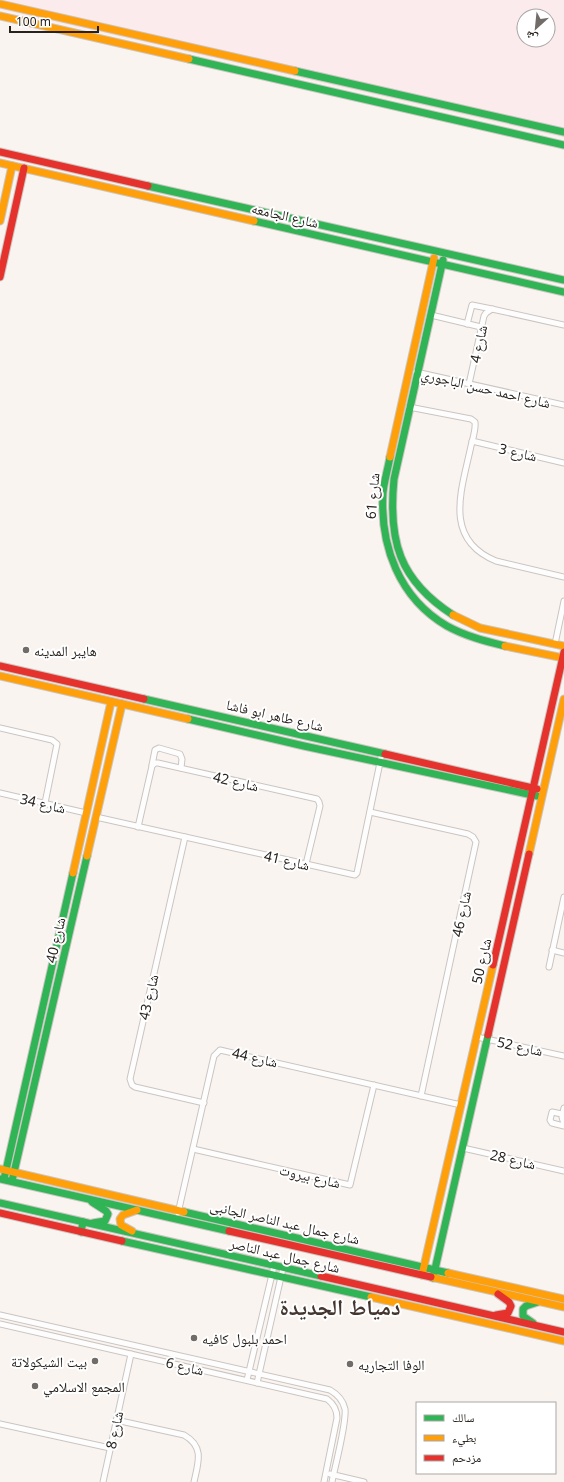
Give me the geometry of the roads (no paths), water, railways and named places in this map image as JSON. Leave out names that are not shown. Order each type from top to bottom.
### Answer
[{"type":"main road","points":[[0,4],[564,132]]},
{"type":"main road","points":[[9,18],[11,7]]},
{"type":"main road","points":[[0,16],[564,145]]},
{"type":"main road","points":[[439,116],[442,104]]},
{"type":"main road","points":[[450,118],[453,107]]},
{"type":"main road","name":"شارع الجامعه","points":[[0,152],[435,252],[564,280]]},
{"type":"main road","name":"شارع الجامعه","points":[[0,163],[564,292]]},
{"type":"main road","points":[[0,219],[12,166]]},
{"type":"main road","points":[[0,277],[24,168]]},
{"type":"main road","points":[[161,200],[164,190]]},
{"type":"main road","name":"شارع 61","points":[[435,252],[385,478],[382,505],[383,528],[387,550],[397,574],[414,598],[444,623],[468,635],[480,639],[564,656]]},
{"type":"main road","name":"شارع 61","points":[[445,254],[394,479],[391,520],[396,547],[407,572],[422,591],[448,613],[480,628],[564,646]]},
{"type":"main road","points":[[385,478],[394,479]]},
{"type":"main road","name":"شارع 50","points":[[423,1272],[564,656]]},
{"type":"main road","name":"شارع طاهر ابو فاشا","points":[[0,666],[382,753],[542,793]]},
{"type":"main road","name":"شارع طاهر ابو فاشا","points":[[0,676],[380,762],[533,791]]},
{"type":"main road","name":"شارع 50","points":[[434,1274],[564,699]]},
{"type":"main road","name":"شارع 40","points":[[2,1179],[111,702]]},
{"type":"main road","name":"شارع 40","points":[[12,1181],[122,704]]},
{"type":"main road","name":"شارع جمال عبد الناصر الجانبى","points":[[3,1170],[179,1211],[423,1272]]},
{"type":"main road","name":"شارع جمال عبد الناصر","points":[[2,1179],[177,1219],[434,1274],[495,1292],[564,1307]]},
{"type":"main road","points":[[81,1232],[86,1223],[105,1221],[108,1217],[106,1211],[88,1199]]},
{"type":"main road","name":"شارع جمال عبد الناصر","points":[[0,1203],[564,1332]]},
{"type":"main road","points":[[138,1210],[123,1215],[120,1222],[122,1226],[142,1236]]},
{"type":"main road","points":[[2,1214],[564,1341]]},
{"type":"main road","points":[[434,1274],[564,1299]]},
{"type":"main road","points":[[489,1315],[506,1314],[511,1309],[509,1302],[495,1292]]},
{"type":"main road","points":[[420,1309],[421,1300]]},
{"type":"main road","points":[[540,1302],[526,1306],[522,1312],[525,1318],[540,1327]]},
{"type":"street","points":[[467,324],[470,307],[472,305],[492,309]]},
{"type":"street","name":"شارع 4","points":[[469,384],[484,316],[492,309],[564,325]]},
{"type":"street","points":[[431,315],[481,327]]},
{"type":"street","name":"شارع احمد حسن الباجوري","points":[[409,371],[564,406]]},
{"type":"street","points":[[410,407],[474,420],[476,424],[459,508],[459,518],[465,537],[471,545],[487,557],[496,561],[564,577]]},
{"type":"street","name":"شارع 3","points":[[472,441],[564,463]]},
{"type":"street","points":[[554,644],[564,601]]},
{"type":"street","points":[[0,728],[52,740],[58,744],[45,803]]},
{"type":"street","points":[[138,827],[155,750],[159,748],[180,754],[182,759],[181,768]]},
{"type":"street","name":"شارع 41","points":[[96,817],[356,874],[382,753]]},
{"type":"street","name":"شارع 42","points":[[152,766],[156,763],[181,768],[318,800],[320,806],[306,864]]},
{"type":"street","name":"شارع 34","points":[[0,793],[86,813]]},
{"type":"street","name":"شارع 46","points":[[370,812],[468,834],[473,837],[476,842],[421,1096]]},
{"type":"street","name":"شارع 43","points":[[185,837],[130,1079],[135,1087],[204,1103]]},
{"type":"street","points":[[548,967],[564,897]]},
{"type":"street","points":[[552,950],[564,953]]},
{"type":"street","name":"شارع 52","points":[[477,1037],[564,1056]]},
{"type":"street","name":"شارع 44","points":[[177,1219],[214,1056],[218,1051],[223,1050],[461,1105]]},
{"type":"street","name":"شارع بيروت","points":[[193,1149],[350,1185],[374,1085]]},
{"type":"street","points":[[562,1114],[552,1112],[550,1120],[552,1123],[564,1125],[562,1120],[564,1108]]},
{"type":"street","name":"شارع 28","points":[[463,1148],[564,1171]]},
{"type":"street","points":[[247,1380],[274,1266]]},
{"type":"street","points":[[257,1383],[283,1268]]},
{"type":"street","name":"شارع 6","points":[[0,1315],[330,1390],[336,1394],[343,1403],[345,1418],[333,1475]]},
{"type":"street","name":"شارع 6","points":[[0,1324],[321,1397],[330,1401],[334,1406],[337,1415],[324,1482]]},
{"type":"street","points":[[102,1347],[103,1339]]},
{"type":"street","name":"شارع 8","points":[[102,1482],[131,1354]]},
{"type":"street","points":[[252,1362],[261,1364]]},
{"type":"street","points":[[116,1420],[184,1435],[191,1440],[196,1446],[199,1457],[194,1482]]},
{"type":"street","points":[[0,1424],[110,1448]]},
{"type":"street","points":[[326,1473],[364,1482]]},
{"type":"street","points":[[332,1482],[333,1475]]},
{"type":"place","name":"هايبر المدينه","points":[[26,650]]},
{"type":"place","name":"احمد بلبول كافيه","points":[[194,1338]]},
{"type":"place","name":"بيت الشيكولاتة","points":[[95,1361]]},
{"type":"place","name":"الوفا التجاريه","points":[[350,1364]]},
{"type":"place","name":"المجمع الاسلامي","points":[[35,1386]]},
{"type":"district","name":"دمياط الجديدة","points":[[340,1306]]}]
